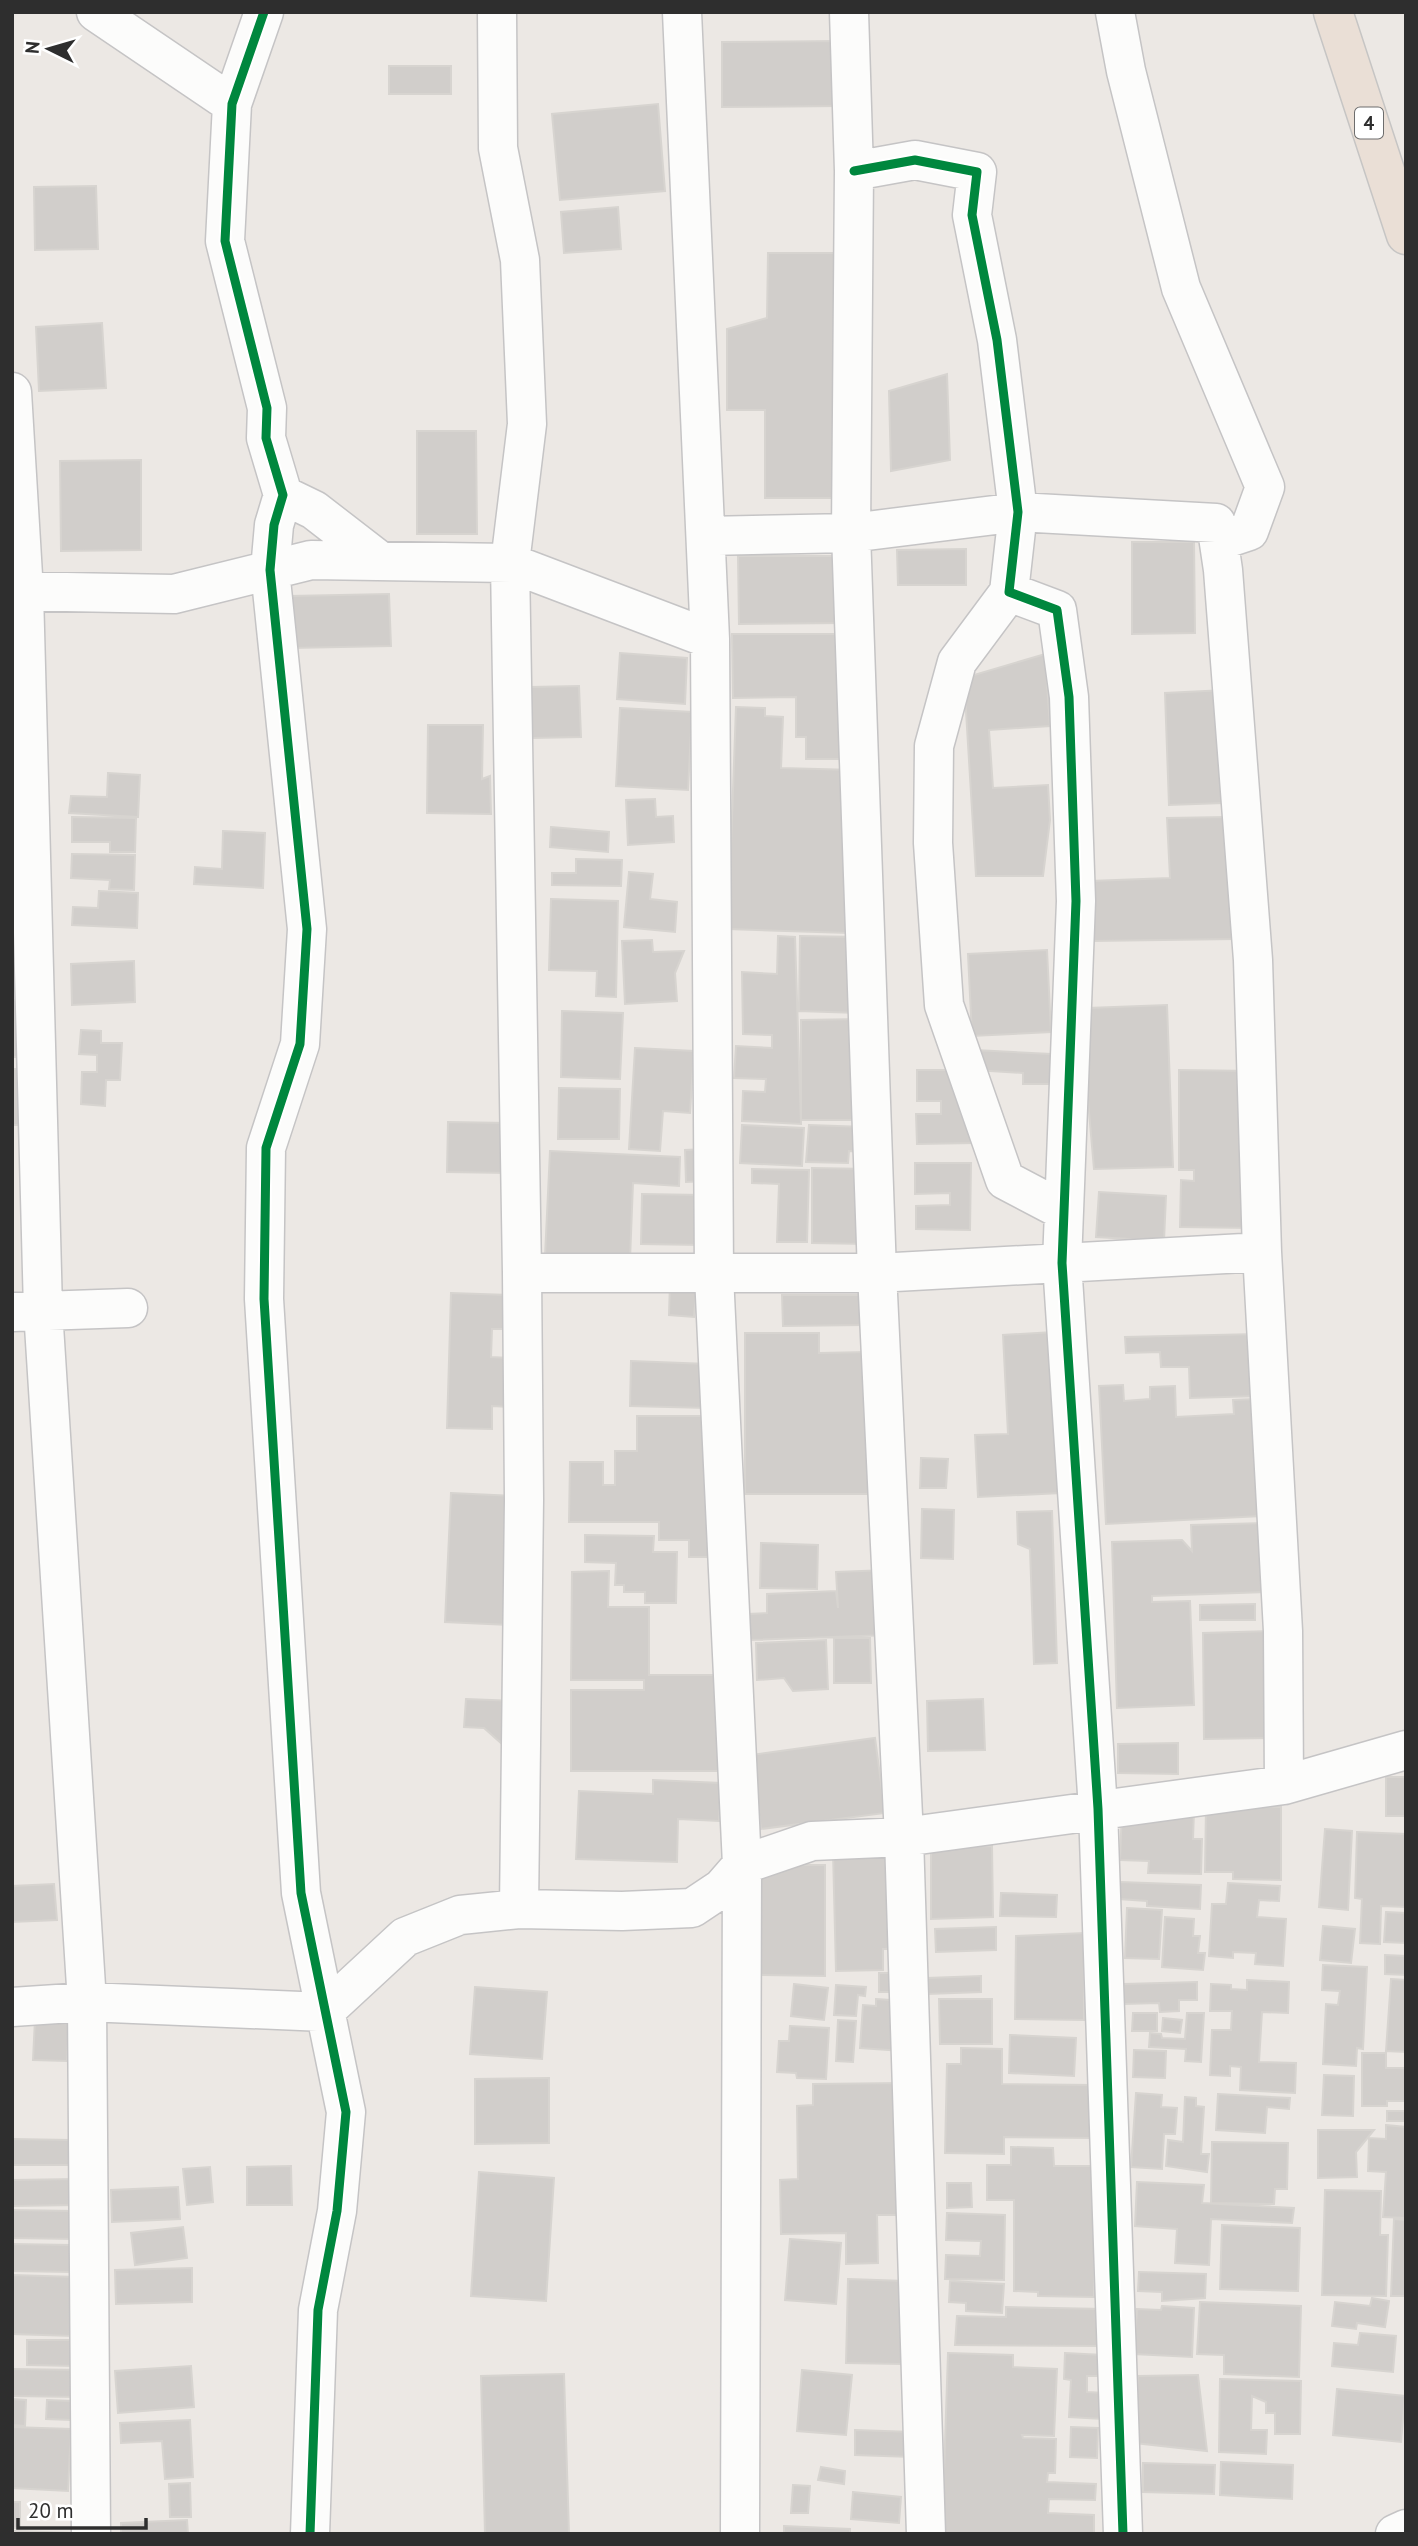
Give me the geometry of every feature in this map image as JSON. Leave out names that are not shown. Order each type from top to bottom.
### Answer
[{"type":"highway","name":"4","points":[[1332,12],[1406,235]]},
{"type":"street","points":[[96,12],[232,104]]},
{"type":"street","points":[[264,12],[232,104],[225,241],[267,408],[266,438],[283,495],[274,525],[270,570],[307,929],[300,1044],[266,1148],[264,1299],[301,1893],[346,2112],[337,2211],[318,2309],[310,2534]]},
{"type":"street","points":[[497,12],[498,148],[520,260],[527,424],[510,563],[524,1500],[519,1909]]},
{"type":"street","points":[[682,12],[710,639],[714,1275],[742,1865],[740,2534]]},
{"type":"street","points":[[849,12],[854,171],[851,533],[877,1273],[904,1837],[926,2534]]},
{"type":"street","points":[[1115,12],[1126,71],[1181,288],[1265,487],[1249,531],[1219,541]]},
{"type":"street","points":[[854,171],[915,160],[977,172],[972,215],[997,340],[1018,512],[1009,592],[957,662],[934,746],[933,843],[944,1005],[1005,1180],[1064,1211]]},
{"type":"street","points":[[12,392],[18,591],[28,1311],[87,2003],[91,2534]]},
{"type":"street","points":[[283,495],[314,510],[380,561]]},
{"type":"street","points":[[706,536],[851,533],[1018,512],[1216,523],[1253,960],[1262,1252],[1283,1632],[1284,1785]]},
{"type":"street","points":[[18,591],[174,594],[310,560],[510,563],[710,639]]},
{"type":"street","points":[[1009,592],[1057,610],[1069,697],[1076,901],[1062,1263],[1098,1809],[1123,2534]]},
{"type":"street","points":[[522,1273],[877,1273],[1262,1252]]},
{"type":"street","points":[[28,1311],[128,1308]]},
{"type":"street","points":[[12,2007],[87,2003],[324,2012],[405,1937],[460,1915],[519,1909],[622,1911],[692,1908],[722,1888],[742,1865],[812,1841],[904,1837],[1284,1785],[1406,1750]]},
{"type":"street","points":[[1395,2534],[1406,2529]]},
{"type":"building","points":[[839,41],[839,106],[722,107],[722,42]]},
{"type":"building","points":[[389,66],[451,66],[451,94],[389,94]]},
{"type":"building","points":[[658,104],[665,191],[560,200],[552,114]]},
{"type":"building","points":[[96,186],[98,249],[35,250],[34,187]]},
{"type":"building","points":[[618,207],[621,249],[564,253],[561,212]]},
{"type":"building","points":[[768,253],[836,253],[836,498],[765,498],[765,410],[727,410],[727,329],[767,318]]},
{"type":"building","points":[[102,323],[106,388],[39,391],[36,327]]},
{"type":"building","points":[[947,374],[950,460],[891,471],[889,391]]},
{"type":"building","points":[[417,431],[476,431],[477,534],[417,534]]},
{"type":"building","points":[[141,460],[141,550],[61,551],[60,461]]},
{"type":"building","points":[[1132,542],[1194,542],[1195,633],[1132,634]]},
{"type":"building","points":[[966,549],[966,585],[898,585],[897,550]]},
{"type":"building","points":[[738,556],[843,556],[843,623],[739,624]]},
{"type":"building","points":[[389,594],[391,646],[291,648],[290,596]]},
{"type":"building","points":[[732,634],[850,634],[851,759],[806,759],[806,737],[796,737],[796,697],[733,698]]},
{"type":"building","points":[[620,653],[687,658],[685,704],[617,699]]},
{"type":"building","points":[[1045,654],[1050,726],[989,730],[993,788],[1048,785],[1050,820],[1043,876],[976,876],[964,678]]},
{"type":"building","points":[[579,686],[581,737],[532,738],[531,687]]},
{"type":"building","points":[[1246,689],[1251,802],[1169,805],[1165,693]]},
{"type":"building","points":[[736,707],[765,708],[765,716],[783,717],[781,768],[854,770],[848,933],[728,929]]},
{"type":"building","points":[[620,708],[692,712],[688,790],[616,786]]},
{"type":"building","points":[[428,725],[483,725],[482,779],[490,776],[491,814],[427,813]]},
{"type":"building","points":[[108,773],[140,775],[138,817],[69,813],[71,796],[107,797]]},
{"type":"building","points":[[655,799],[656,817],[673,816],[674,842],[628,845],[626,800]]},
{"type":"building","points":[[72,817],[136,818],[135,852],[110,852],[110,842],[72,842]]},
{"type":"building","points":[[1226,817],[1234,939],[1092,941],[1090,881],[1170,878],[1167,818]]},
{"type":"building","points":[[551,827],[609,832],[608,852],[550,847]]},
{"type":"building","points":[[223,831],[265,833],[263,888],[194,884],[195,867],[222,869]]},
{"type":"building","points":[[72,854],[135,855],[134,890],[109,889],[110,880],[71,878]]},
{"type":"building","points":[[576,859],[622,860],[621,886],[552,885],[552,873],[576,873]]},
{"type":"building","points":[[629,872],[653,874],[650,899],[677,902],[675,932],[624,927]]},
{"type":"building","points":[[99,891],[138,893],[137,928],[72,925],[73,907],[98,908]]},
{"type":"building","points":[[551,899],[618,901],[616,997],[596,996],[597,971],[549,970]]},
{"type":"building","points":[[778,936],[795,937],[801,1124],[742,1121],[743,1091],[765,1092],[766,1079],[734,1078],[736,1046],[772,1048],[772,1035],[743,1034],[742,972],[777,974]]},
{"type":"building","points":[[800,936],[860,937],[858,1013],[799,1011]]},
{"type":"building","points":[[652,940],[653,952],[684,951],[675,973],[677,1001],[625,1004],[622,941]]},
{"type":"building","points":[[1047,950],[1051,1032],[972,1036],[968,954]]},
{"type":"building","points":[[134,961],[135,1002],[72,1005],[71,964]]},
{"type":"building","points":[[12,1000],[31,1000],[30,1057],[12,1057]]},
{"type":"building","points":[[1167,1005],[1173,1167],[1094,1169],[1087,1089],[1088,1008]]},
{"type":"building","points":[[562,1011],[623,1013],[620,1079],[561,1077]]},
{"type":"building","points":[[863,1019],[864,1120],[801,1120],[801,1020]]},
{"type":"building","points":[[81,1030],[101,1031],[101,1043],[122,1043],[120,1080],[106,1080],[105,1106],[81,1104],[82,1072],[97,1072],[97,1055],[79,1054]]},
{"type":"building","points":[[635,1048],[694,1051],[690,1113],[663,1111],[660,1151],[629,1149]]},
{"type":"building","points":[[975,1050],[1051,1054],[1050,1084],[1023,1084],[1023,1073],[975,1070]]},
{"type":"building","points":[[12,1069],[30,1069],[30,1125],[12,1125]]},
{"type":"building","points":[[917,1070],[975,1070],[975,1143],[917,1144],[916,1114],[941,1114],[941,1101],[917,1101]]},
{"type":"building","points":[[1179,1070],[1254,1071],[1252,1228],[1180,1227],[1181,1180],[1194,1181],[1194,1170],[1179,1170]]},
{"type":"building","points":[[559,1088],[620,1089],[619,1139],[558,1139]]},
{"type":"building","points":[[448,1122],[508,1123],[508,1173],[447,1172]]},
{"type":"building","points":[[742,1125],[804,1128],[802,1166],[740,1163]]},
{"type":"building","points":[[809,1125],[865,1127],[864,1152],[849,1151],[848,1163],[806,1162]]},
{"type":"building","points":[[707,1149],[706,1181],[686,1182],[685,1150]]},
{"type":"building","points":[[550,1151],[680,1157],[679,1186],[633,1183],[630,1260],[545,1256]]},
{"type":"building","points":[[915,1163],[971,1163],[970,1230],[916,1229],[916,1206],[950,1205],[950,1193],[915,1194]]},
{"type":"building","points":[[812,1168],[869,1169],[868,1244],[812,1243]]},
{"type":"building","points":[[752,1169],[809,1170],[807,1242],[777,1242],[779,1184],[752,1183]]},
{"type":"building","points":[[1099,1192],[1166,1196],[1164,1241],[1096,1237]]},
{"type":"building","points":[[642,1194],[702,1195],[701,1245],[641,1244]]},
{"type":"building","points":[[670,1282],[697,1284],[694,1317],[669,1315]]},
{"type":"building","points":[[451,1293],[509,1295],[508,1329],[492,1329],[491,1357],[511,1358],[509,1407],[492,1406],[492,1429],[447,1428]]},
{"type":"building","points":[[782,1295],[864,1295],[864,1325],[783,1326]]},
{"type":"building","points":[[1053,1332],[1061,1493],[978,1497],[975,1435],[1008,1434],[1003,1335]]},
{"type":"building","points":[[745,1333],[819,1333],[819,1353],[869,1352],[870,1494],[745,1494]]},
{"type":"building","points":[[1258,1334],[1259,1396],[1190,1398],[1189,1367],[1161,1367],[1160,1352],[1126,1353],[1125,1337]]},
{"type":"building","points":[[631,1361],[708,1364],[707,1408],[630,1406]]},
{"type":"building","points":[[1123,1385],[1124,1401],[1150,1399],[1150,1387],[1175,1386],[1176,1417],[1234,1414],[1233,1400],[1255,1399],[1261,1516],[1106,1524],[1099,1386]]},
{"type":"building","points":[[637,1416],[712,1416],[711,1557],[689,1557],[689,1540],[659,1540],[659,1522],[569,1522],[570,1462],[603,1462],[603,1485],[615,1485],[615,1451],[637,1451]]},
{"type":"building","points":[[921,1458],[948,1459],[946,1488],[920,1488]]},
{"type":"building","points":[[451,1493],[518,1496],[512,1625],[445,1622]]},
{"type":"building","points":[[922,1509],[954,1510],[953,1559],[921,1558]]},
{"type":"building","points":[[1052,1511],[1057,1663],[1034,1664],[1030,1549],[1018,1544],[1017,1512]]},
{"type":"building","points":[[1265,1523],[1266,1592],[1152,1596],[1152,1602],[1190,1601],[1194,1705],[1117,1708],[1112,1542],[1182,1540],[1192,1551],[1191,1525]]},
{"type":"building","points":[[585,1535],[654,1536],[653,1552],[677,1552],[676,1603],[645,1603],[645,1592],[624,1592],[624,1585],[615,1585],[616,1563],[585,1562]]},
{"type":"building","points":[[761,1543],[818,1545],[817,1589],[760,1588]]},
{"type":"building","points":[[887,1570],[889,1635],[749,1640],[748,1614],[767,1613],[767,1594],[836,1591],[838,1608],[836,1572]]},
{"type":"building","points":[[609,1571],[608,1607],[649,1607],[649,1675],[722,1675],[722,1771],[571,1771],[571,1690],[644,1690],[644,1680],[571,1680],[572,1572]]},
{"type":"building","points":[[1255,1604],[1255,1620],[1200,1620],[1200,1605]]},
{"type":"building","points":[[1276,1631],[1278,1738],[1204,1739],[1203,1633]]},
{"type":"building","points":[[834,1638],[870,1638],[871,1683],[834,1683]]},
{"type":"building","points":[[826,1640],[828,1689],[793,1691],[784,1678],[757,1680],[756,1643]]},
{"type":"building","points":[[466,1699],[515,1701],[512,1753],[484,1728],[464,1727]]},
{"type":"building","points":[[983,1699],[985,1750],[928,1751],[927,1701]]},
{"type":"building","points":[[875,1738],[885,1813],[761,1829],[751,1755]]},
{"type":"building","points":[[1178,1743],[1178,1774],[1118,1773],[1118,1744]]},
{"type":"building","points":[[1386,1777],[1406,1777],[1406,1816],[1386,1816]]},
{"type":"building","points":[[653,1780],[721,1783],[719,1821],[678,1819],[677,1862],[576,1859],[579,1791],[653,1794]]},
{"type":"building","points":[[1206,1806],[1281,1807],[1281,1880],[1233,1879],[1233,1872],[1205,1872]]},
{"type":"building","points":[[1122,1809],[1194,1811],[1193,1839],[1202,1839],[1201,1874],[1148,1873],[1149,1861],[1120,1860]]},
{"type":"building","points":[[1325,1829],[1352,1831],[1348,1910],[1319,1907]]},
{"type":"building","points":[[1357,1832],[1406,1834],[1406,1907],[1381,1906],[1380,1944],[1360,1943],[1362,1899],[1355,1898]]},
{"type":"building","points":[[992,1846],[993,1917],[931,1919],[931,1847]]},
{"type":"building","points":[[893,1850],[896,1949],[883,1949],[883,1970],[836,1971],[833,1852]]},
{"type":"building","points":[[761,1865],[825,1865],[825,1976],[761,1975]]},
{"type":"building","points":[[1120,1882],[1201,1885],[1200,1909],[1147,1906],[1147,1901],[1119,1899]]},
{"type":"building","points":[[1228,1883],[1280,1886],[1279,1901],[1259,1900],[1257,1917],[1286,1919],[1283,1966],[1255,1964],[1256,1953],[1233,1952],[1233,1958],[1209,1956],[1212,1904],[1226,1904]]},
{"type":"building","points":[[54,1884],[57,1920],[12,1922],[12,1886]]},
{"type":"building","points":[[1001,1893],[1057,1895],[1056,1917],[1000,1916]]},
{"type":"building","points":[[1127,1908],[1162,1910],[1159,1959],[1125,1958]]},
{"type":"building","points":[[1386,1912],[1406,1913],[1406,1943],[1384,1942]]},
{"type":"building","points":[[1165,1917],[1194,1919],[1193,1936],[1200,1936],[1198,1953],[1205,1953],[1203,1970],[1162,1967]]},
{"type":"building","points":[[1323,1926],[1355,1929],[1351,1963],[1320,1960]]},
{"type":"building","points":[[996,1927],[996,1950],[936,1952],[935,1929]]},
{"type":"building","points":[[1084,1933],[1084,2020],[1015,2019],[1016,1936]]},
{"type":"building","points":[[1385,1955],[1406,1956],[1406,1975],[1385,1974]]},
{"type":"building","points":[[1323,1965],[1367,1967],[1363,2049],[1357,2048],[1356,2066],[1323,2064],[1326,2004],[1338,2005],[1340,1991],[1322,1990]]},
{"type":"building","points":[[879,1973],[892,1973],[903,1992],[879,1992]]},
{"type":"building","points":[[981,1976],[981,1992],[928,1994],[927,1978]]},
{"type":"building","points":[[1391,1979],[1406,1980],[1406,2052],[1386,2051]]},
{"type":"building","points":[[1247,1980],[1289,1982],[1288,2013],[1262,2012],[1259,2062],[1296,2063],[1295,2093],[1240,2090],[1241,2067],[1230,2066],[1230,2076],[1210,2075],[1212,2030],[1231,2030],[1232,2011],[1210,2011],[1211,1984],[1231,1985],[1231,1989],[1247,1990]]},
{"type":"building","points":[[1197,1982],[1197,2000],[1179,2000],[1179,2011],[1160,2012],[1159,2003],[1124,2004],[1124,1984]]},
{"type":"building","points":[[794,1984],[828,1988],[824,2020],[791,2016]]},
{"type":"building","points":[[836,1985],[866,1987],[865,1996],[858,1995],[856,2016],[834,2015]]},
{"type":"building","points":[[475,1987],[547,1992],[542,2059],[470,2054]]},
{"type":"building","points":[[876,1999],[905,2001],[902,2051],[860,2048],[863,2005],[876,2006]]},
{"type":"building","points":[[939,1999],[992,1999],[992,2044],[940,2044]]},
{"type":"building","points":[[1133,2013],[1157,2013],[1157,2031],[1132,2031]]},
{"type":"building","points":[[1187,2013],[1204,2013],[1201,2062],[1185,2061],[1186,2049],[1149,2047],[1150,2033],[1161,2034],[1162,2038],[1185,2039]]},
{"type":"building","points":[[1163,2018],[1182,2020],[1180,2033],[1162,2031]]},
{"type":"building","points":[[35,2019],[69,2021],[67,2061],[33,2060]]},
{"type":"building","points":[[838,2020],[856,2021],[853,2062],[836,2061]]},
{"type":"building","points":[[790,2026],[829,2028],[826,2079],[797,2078],[796,2073],[777,2072],[779,2041],[789,2041]]},
{"type":"building","points":[[1010,2035],[1076,2038],[1074,2076],[1009,2073]]},
{"type":"building","points":[[961,2048],[1002,2049],[1002,2084],[1093,2085],[1092,2138],[1004,2137],[1004,2154],[945,2153],[947,2064],[961,2064]]},
{"type":"building","points":[[1134,2050],[1166,2051],[1165,2078],[1133,2077]]},
{"type":"building","points":[[1362,2053],[1386,2053],[1386,2068],[1406,2068],[1406,2101],[1387,2101],[1387,2106],[1362,2106]]},
{"type":"building","points":[[1324,2075],[1354,2076],[1353,2116],[1322,2115]]},
{"type":"building","points":[[549,2078],[549,2143],[475,2144],[475,2079]]},
{"type":"building","points":[[903,2083],[905,2215],[877,2215],[878,2263],[846,2264],[846,2233],[781,2234],[780,2180],[798,2179],[797,2106],[813,2105],[813,2084]]},
{"type":"building","points":[[1136,2093],[1162,2095],[1161,2107],[1177,2108],[1175,2134],[1164,2134],[1162,2169],[1131,2167]]},
{"type":"building","points":[[1218,2094],[1290,2098],[1289,2109],[1267,2107],[1265,2133],[1216,2130]]},
{"type":"building","points":[[1185,2097],[1196,2098],[1196,2106],[1204,2107],[1201,2154],[1209,2154],[1207,2172],[1166,2166],[1168,2140],[1183,2142]]},
{"type":"building","points":[[1387,2111],[1406,2111],[1406,2121],[1387,2121]]},
{"type":"building","points":[[1386,2125],[1406,2127],[1406,2218],[1383,2217],[1386,2172],[1368,2171],[1369,2138],[1386,2139]]},
{"type":"building","points":[[1318,2130],[1374,2130],[1356,2152],[1357,2177],[1318,2178]]},
{"type":"building","points":[[12,2139],[70,2140],[70,2165],[12,2165]]},
{"type":"building","points":[[1212,2142],[1288,2143],[1287,2189],[1275,2189],[1274,2204],[1211,2203]]},
{"type":"building","points":[[1011,2147],[1053,2148],[1054,2166],[1094,2166],[1094,2297],[1038,2296],[1038,2292],[1014,2291],[1014,2200],[987,2200],[987,2165],[1011,2165]]},
{"type":"building","points":[[291,2166],[292,2205],[247,2205],[247,2167]]},
{"type":"building","points":[[210,2167],[213,2202],[187,2205],[183,2169]]},
{"type":"building","points":[[479,2172],[554,2178],[546,2301],[471,2296]]},
{"type":"building","points":[[76,2179],[77,2205],[12,2206],[12,2180]]},
{"type":"building","points":[[1137,2182],[1204,2185],[1202,2203],[1294,2208],[1292,2223],[1211,2219],[1209,2265],[1175,2263],[1177,2229],[1135,2226]]},
{"type":"building","points":[[947,2183],[971,2183],[972,2207],[947,2208]]},
{"type":"building","points":[[178,2187],[180,2219],[112,2222],[111,2190]]},
{"type":"building","points":[[1325,2190],[1381,2191],[1380,2235],[1388,2235],[1386,2296],[1322,2295]]},
{"type":"building","points":[[12,2210],[74,2211],[74,2239],[12,2238]]},
{"type":"building","points":[[947,2213],[1005,2215],[1004,2280],[945,2279],[946,2255],[980,2256],[981,2241],[946,2240]]},
{"type":"building","points":[[1394,2219],[1406,2220],[1406,2296],[1391,2296]]},
{"type":"building","points":[[1222,2225],[1300,2228],[1298,2291],[1220,2289]]},
{"type":"building","points":[[183,2227],[187,2258],[135,2265],[131,2233]]},
{"type":"building","points":[[790,2239],[841,2243],[836,2304],[785,2300]]},
{"type":"building","points":[[12,2244],[71,2245],[71,2272],[12,2271]]},
{"type":"building","points":[[192,2268],[192,2302],[116,2304],[115,2270]]},
{"type":"building","points":[[1139,2272],[1206,2274],[1205,2298],[1162,2301],[1162,2292],[1138,2291]]},
{"type":"building","points":[[12,2275],[76,2277],[73,2336],[12,2334]]},
{"type":"building","points":[[848,2279],[905,2281],[902,2364],[846,2363]]},
{"type":"building","points":[[950,2281],[1004,2284],[1002,2313],[966,2311],[966,2303],[949,2302]]},
{"type":"building","points":[[1372,2298],[1389,2301],[1385,2327],[1357,2323],[1356,2329],[1332,2326],[1335,2302],[1370,2306]]},
{"type":"building","points":[[1200,2302],[1301,2306],[1299,2377],[1224,2374],[1224,2355],[1197,2354]]},
{"type":"building","points":[[1162,2306],[1194,2308],[1192,2357],[1134,2354],[1137,2309],[1161,2310]]},
{"type":"building","points":[[1006,2307],[1103,2309],[1103,2346],[955,2345],[957,2316],[1006,2317]]},
{"type":"building","points":[[1360,2333],[1396,2336],[1393,2372],[1332,2366],[1334,2343],[1358,2345]]},
{"type":"building","points":[[27,2340],[76,2340],[76,2366],[27,2365]]},
{"type":"building","points":[[948,2353],[1013,2355],[1013,2367],[1057,2369],[1054,2436],[1022,2435],[1023,2438],[1056,2439],[1055,2473],[1048,2473],[1047,2482],[1096,2484],[1095,2500],[1049,2499],[1048,2513],[1094,2515],[1094,2534],[942,2534]]},
{"type":"building","points":[[1065,2353],[1103,2355],[1102,2376],[1087,2376],[1087,2392],[1105,2393],[1103,2419],[1069,2417],[1071,2380],[1064,2379]]},
{"type":"building","points":[[191,2366],[194,2407],[118,2413],[115,2371]]},
{"type":"building","points":[[12,2369],[81,2370],[80,2397],[12,2396]]},
{"type":"building","points":[[802,2370],[852,2375],[846,2435],[797,2431]]},
{"type":"building","points":[[564,2374],[569,2534],[485,2534],[481,2376]]},
{"type":"building","points":[[1198,2375],[1207,2451],[1135,2443],[1138,2376]]},
{"type":"building","points":[[1220,2379],[1301,2381],[1300,2434],[1275,2434],[1275,2413],[1266,2413],[1266,2402],[1252,2396],[1251,2430],[1267,2430],[1266,2454],[1219,2452]]},
{"type":"building","points":[[1337,2389],[1405,2396],[1401,2442],[1333,2435]]},
{"type":"building","points":[[12,2399],[26,2400],[25,2426],[12,2425]]},
{"type":"building","points":[[47,2400],[72,2401],[71,2420],[46,2419]]},
{"type":"building","points":[[190,2420],[193,2477],[165,2479],[162,2441],[121,2443],[120,2423]]},
{"type":"building","points":[[12,2427],[71,2429],[68,2491],[12,2488]]},
{"type":"building","points":[[1071,2427],[1098,2428],[1097,2458],[1070,2457]]},
{"type":"building","points":[[855,2430],[913,2432],[912,2457],[855,2455]]},
{"type":"building","points":[[1221,2462],[1293,2465],[1292,2499],[1220,2495]]},
{"type":"building","points":[[1143,2463],[1215,2465],[1214,2494],[1143,2492]]},
{"type":"building","points":[[821,2467],[845,2471],[844,2484],[818,2480]]},
{"type":"building","points":[[190,2483],[191,2517],[170,2517],[169,2484]]},
{"type":"building","points":[[793,2485],[810,2486],[808,2513],[791,2513]]},
{"type":"building","points":[[853,2492],[901,2497],[899,2523],[851,2519]]},
{"type":"building","points":[[12,2502],[20,2502],[20,2528],[12,2528]]},
{"type":"building","points":[[187,2520],[188,2534],[121,2534],[121,2523]]},
{"type":"building","points":[[784,2526],[850,2529],[850,2534],[784,2534]]},
{"type":"building","points":[[12,2531],[76,2533],[76,2534],[12,2534]]},
{"type":"cycle path","points":[[264,12],[232,104],[225,241],[267,408],[266,438],[283,495],[274,525],[270,570],[307,929],[300,1044],[266,1148],[264,1299],[301,1893],[346,2112],[337,2211],[318,2310],[310,2534]]},
{"type":"cycle path","points":[[854,171],[915,160],[977,172],[972,215],[997,340],[1018,512],[1009,592],[1057,610],[1069,697],[1076,901],[1062,1263],[1098,1809],[1123,2534]]}]
